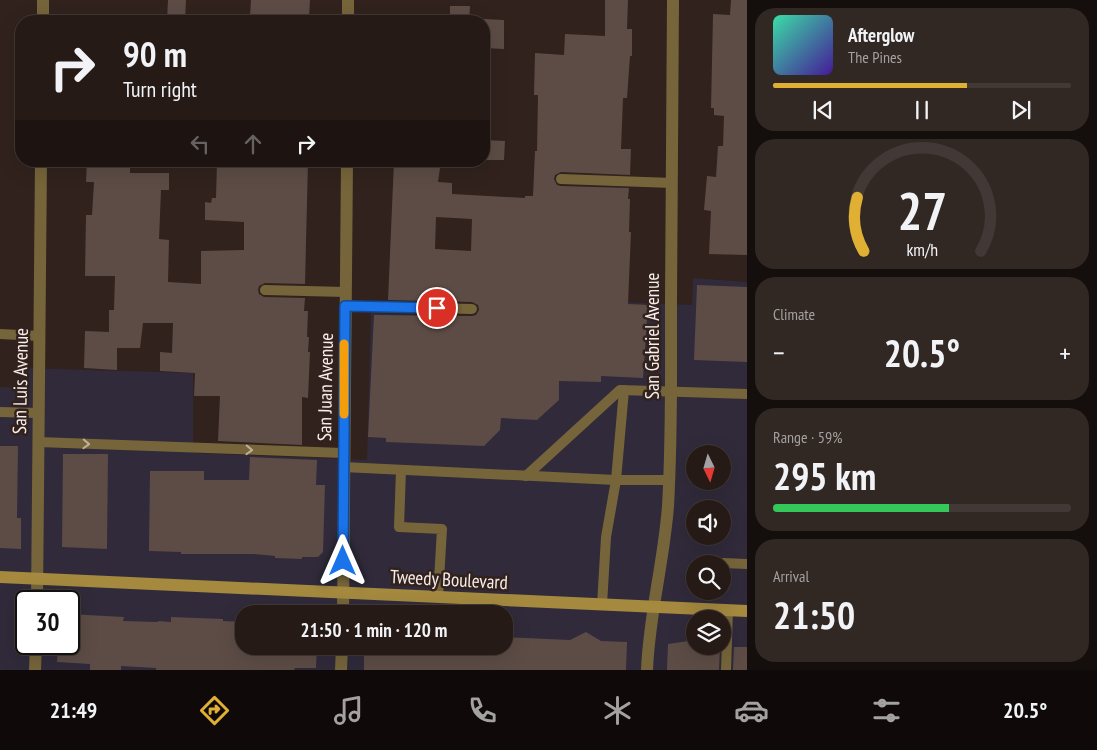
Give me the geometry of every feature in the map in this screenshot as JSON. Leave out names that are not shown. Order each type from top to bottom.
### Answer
[{"type":"main road","name":"Tweedy Boulevard","points":[[0,577],[728,610]]},
{"type":"main road","name":"Tweedy Boulevard","points":[[731,610],[747,611]]},
{"type":"street","points":[[43,15],[44,0]]},
{"type":"street","points":[[348,0],[348,15]]},
{"type":"street","name":"San Gabriel Avenue","points":[[647,670],[648,640],[668,507],[671,391],[673,0]]},
{"type":"street","name":"San Luis Avenue","points":[[37,590],[41,167]]},
{"type":"street","name":"San Juan Avenue","points":[[343,605],[347,167]]},
{"type":"street","points":[[35,670],[36,655]]},
{"type":"street","points":[[341,670],[342,655]]},
{"type":"lane","points":[[561,179],[672,183]]},
{"type":"lane","points":[[265,290],[345,292]]},
{"type":"lane","points":[[345,306],[472,309]]},
{"type":"lane","points":[[0,334],[39,336]]},
{"type":"lane","points":[[526,476],[620,390],[747,394]]},
{"type":"lane","points":[[602,605],[606,538],[616,480],[624,390]]},
{"type":"lane","points":[[0,412],[38,413]]},
{"type":"lane","points":[[38,442],[343,453]]},
{"type":"lane","points":[[343,467],[616,480],[669,480]]},
{"type":"lane","points":[[401,470],[399,527],[442,529],[438,597]]},
{"type":"lane","points":[[731,563],[747,564]]},
{"type":"lane","points":[[726,655],[726,670]]},
{"type":"shaded area","points":[[693,278],[747,282],[747,670],[0,670],[0,387],[20,388],[21,368],[193,373],[193,453],[367,460],[371,313],[506,320],[507,297],[692,305]]},
{"type":"building","points":[[168,0],[186,0],[185,15],[167,15]]},
{"type":"building","points":[[251,0],[310,0],[309,15],[250,15]]},
{"type":"building","points":[[605,0],[628,0],[627,29],[632,29],[632,56],[630,56],[627,98],[623,98],[621,149],[631,149],[630,175],[561,172],[555,175],[554,179],[557,185],[561,186],[629,188],[629,232],[631,232],[628,304],[648,305],[643,378],[601,376],[601,382],[559,381],[559,400],[537,420],[501,418],[500,430],[484,446],[386,442],[386,438],[368,437],[374,315],[472,316],[476,315],[479,310],[478,305],[472,302],[388,300],[394,167],[440,167],[438,182],[452,183],[452,194],[525,198],[525,196],[533,196],[535,151],[537,151],[538,95],[534,95],[535,53],[564,55],[565,34],[605,36]],"holes":[[[436,217],[472,219],[471,251],[435,249]]]},
{"type":"building","points":[[731,0],[747,0],[747,255],[709,254],[711,211],[704,210],[707,176],[716,177],[718,146],[723,146],[724,116],[714,115],[714,108],[711,108],[713,14],[730,15]]},
{"type":"building","points":[[450,6],[470,6],[469,15],[450,15]]},
{"type":"building","points":[[490,19],[504,20],[504,49],[490,48]]},
{"type":"building","points":[[490,140],[505,141],[504,160],[490,160]]},
{"type":"building","points":[[87,167],[130,167],[130,173],[169,173],[169,190],[161,190],[159,239],[169,240],[168,282],[201,284],[201,251],[244,250],[244,222],[205,220],[205,202],[211,203],[212,198],[216,198],[217,167],[308,167],[305,284],[265,283],[259,286],[258,290],[259,294],[264,297],[305,298],[304,311],[308,311],[307,337],[309,337],[308,352],[310,352],[308,398],[302,397],[302,445],[218,441],[220,396],[194,396],[195,373],[160,371],[160,352],[172,353],[173,323],[143,323],[140,348],[117,348],[117,370],[84,368],[85,331],[109,332],[109,310],[114,310],[115,276],[85,276],[86,215],[92,215],[94,182],[86,182]]},
{"type":"building","points":[[697,285],[747,287],[747,362],[694,360]]},
{"type":"building","points":[[0,446],[18,446],[17,518],[21,518],[21,549],[0,548]]},
{"type":"building","points":[[63,454],[108,454],[107,549],[62,547]]},
{"type":"building","points":[[250,457],[317,460],[316,485],[325,485],[323,552],[318,557],[302,557],[302,559],[275,558],[275,556],[253,554],[181,554],[181,552],[149,551],[150,471],[204,471],[204,480],[249,480]]},
{"type":"building","points":[[80,615],[124,617],[123,621],[171,622],[171,617],[223,619],[223,621],[235,622],[235,655],[317,655],[316,668],[295,668],[294,670],[156,670],[156,668],[121,666],[121,670],[90,670],[90,664],[57,662],[57,655],[80,655]]},
{"type":"building","points":[[586,632],[601,641],[627,642],[626,670],[364,670],[364,655],[513,655],[513,637],[570,640]]},
{"type":"building","points":[[686,641],[686,655],[720,655],[719,670],[667,670],[668,644]]},
{"type":"building","points":[[734,647],[747,647],[747,670],[733,670]]},
{"type":"slow traffic","points":[[344,344],[344,414]]},
{"type":"route","points":[[343,561],[345,306],[437,308]]}]
